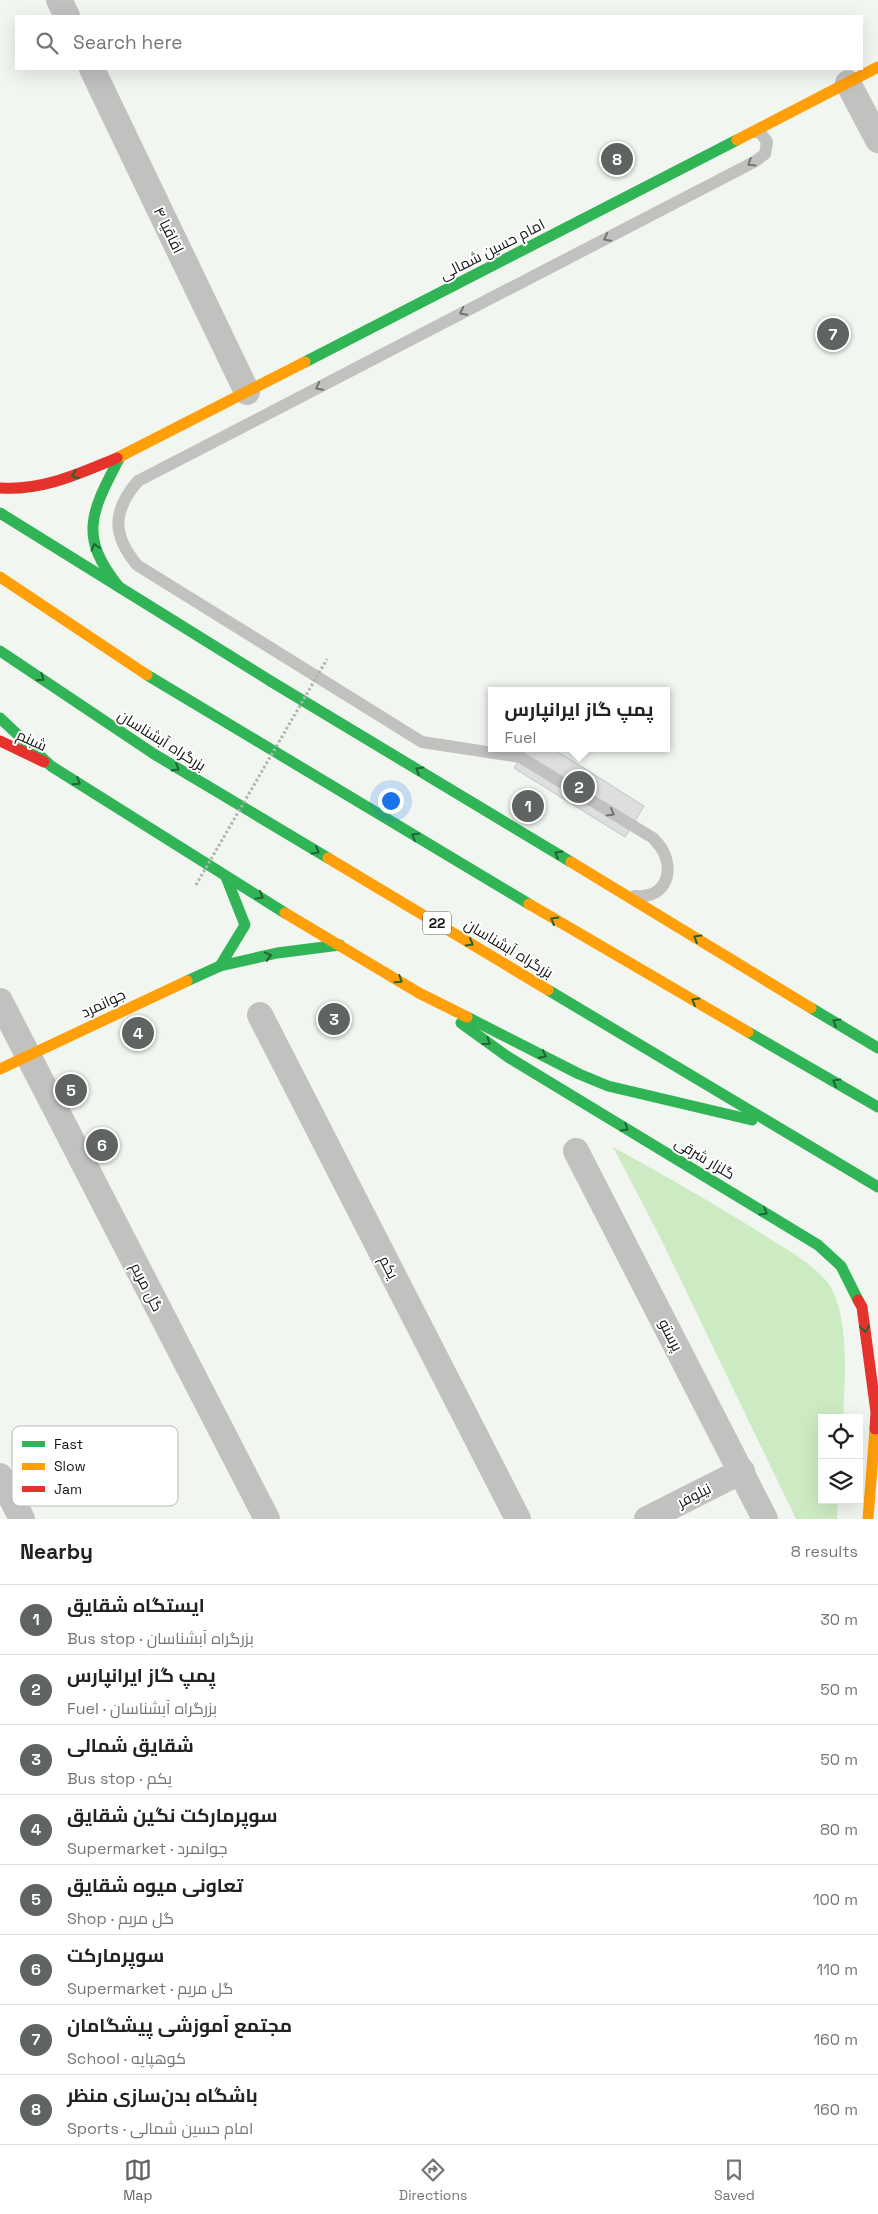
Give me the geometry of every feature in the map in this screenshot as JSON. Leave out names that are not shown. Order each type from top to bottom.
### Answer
[{"type":"main road","name":"امام حسین شمالی","points":[[0,488],[29,488],[52,484],[120,457],[878,67]]},
{"type":"main road","points":[[120,457],[100,493],[93,524],[92,541],[99,560],[120,589]]},
{"type":"main road","points":[[0,513],[120,589],[878,1048]]},
{"type":"main road","points":[[0,577],[117,657],[594,943],[878,1107]]},
{"type":"main road","name":"بزرگراه آبشناسان","points":[[0,651],[154,754],[878,1187]]},
{"type":"main road","points":[[0,718],[51,766],[226,877],[419,993],[579,1074],[608,1086],[777,1126]]},
{"type":"main road","name":"شبنم","points":[[0,741],[51,766]]},
{"type":"main road","points":[[220,966],[245,924],[226,877]]},
{"type":"main road","name":"جوانمرد","points":[[0,1069],[220,966],[277,953],[340,945]]},
{"type":"main road","name":"گلزار شرقی","points":[[419,993],[508,1057],[818,1245],[841,1266],[862,1307],[877,1410],[868,1519]]},
{"type":"street","points":[[59,0],[66,15]]},
{"type":"street","name":"اقاقیا ۴","points":[[92,70],[247,392]]},
{"type":"street","points":[[848,83],[878,140]]},
{"type":"street","name":"گل مریم","points":[[0,1001],[267,1519]]},
{"type":"street","name":"یکم","points":[[260,1015],[518,1519]]},
{"type":"street","name":"پرستو","points":[[576,1151],[765,1519]]},
{"type":"street","name":"نیلوفر","points":[[647,1519],[742,1471]]},
{"type":"street","points":[[0,1476],[12,1499]]},
{"type":"street","points":[[15,1506],[22,1519]]},
{"type":"lane","points":[[624,894],[649,896],[654,895],[663,888],[667,867],[663,851],[653,838],[520,757],[422,742],[137,566],[125,550],[118,532],[119,513],[125,495],[138,481],[754,162],[765,154],[767,142],[760,132],[751,132]]},
{"type":"path","points":[[196,885],[327,659]]},
{"type":"green space","points":[[613,1147],[710,1202],[783,1247],[808,1264],[828,1283],[835,1296],[843,1329],[845,1386],[843,1414],[818,1414],[818,1504],[838,1504],[837,1519],[796,1519],[660,1237]]},
{"type":"building","points":[[524,752],[558,752],[644,806],[625,837],[514,768]]},
{"type":"traffic: fast","points":[[305,362],[737,140]]},
{"type":"traffic: fast","points":[[119,587],[106,569],[98,552],[93,537],[93,523],[102,493],[120,457]]},
{"type":"traffic: fast","points":[[0,513],[272,682],[571,862]]},
{"type":"traffic: fast","points":[[0,651],[154,754],[328,858]]},
{"type":"traffic: fast","points":[[147,675],[529,904]]},
{"type":"traffic: fast","points":[[0,718],[51,766],[285,913]]},
{"type":"traffic: fast","points":[[220,966],[245,925],[226,877]]},
{"type":"traffic: fast","points":[[187,981],[220,966],[277,953],[340,945]]},
{"type":"traffic: fast","points":[[548,990],[878,1187]]},
{"type":"traffic: fast","points":[[811,1008],[878,1048]]},
{"type":"traffic: fast","points":[[467,1017],[579,1074],[608,1086],[752,1120]]},
{"type":"traffic: fast","points":[[461,1023],[508,1057],[818,1245],[841,1266],[858,1300]]},
{"type":"traffic: fast","points":[[748,1032],[878,1107]]},
{"type":"traffic: slow","points":[[737,140],[878,67]]},
{"type":"traffic: slow","points":[[117,458],[305,362]]},
{"type":"traffic: slow","points":[[0,577],[147,675]]},
{"type":"traffic: slow","points":[[328,858],[548,990]]},
{"type":"traffic: slow","points":[[571,862],[811,1008]]},
{"type":"traffic: slow","points":[[529,904],[748,1032]]},
{"type":"traffic: slow","points":[[285,913],[419,993],[467,1017]]},
{"type":"traffic: slow","points":[[0,1069],[187,981]]},
{"type":"traffic: slow","points":[[868,1519],[875,1429]]},
{"type":"traffic: jam","points":[[0,488],[31,487],[45,484],[117,458]]},
{"type":"traffic: jam","points":[[0,741],[44,762]]},
{"type":"traffic: jam","points":[[858,1300],[862,1307],[876,1412],[875,1429]]},
{"type":"place","name":"باشگاه بدن‌سازی منظر","points":[[617,159]]},
{"type":"place","name":"مجتمع آموزشی پیشگامان","points":[[833,334]]},
{"type":"place","name":"پمپ گاز ایرانپارس","points":[[579,787]]},
{"type":"place","name":"ایستگاه شقایق","points":[[528,806]]},
{"type":"place","name":"شقایق شمالی","points":[[334,1019]]},
{"type":"place","name":"سوپرمارکت نگین شقایق","points":[[138,1033]]},
{"type":"place","name":"تعاونی میوه شقایق","points":[[71,1090]]},
{"type":"place","name":"سوپرمارکت","points":[[102,1145]]}]
